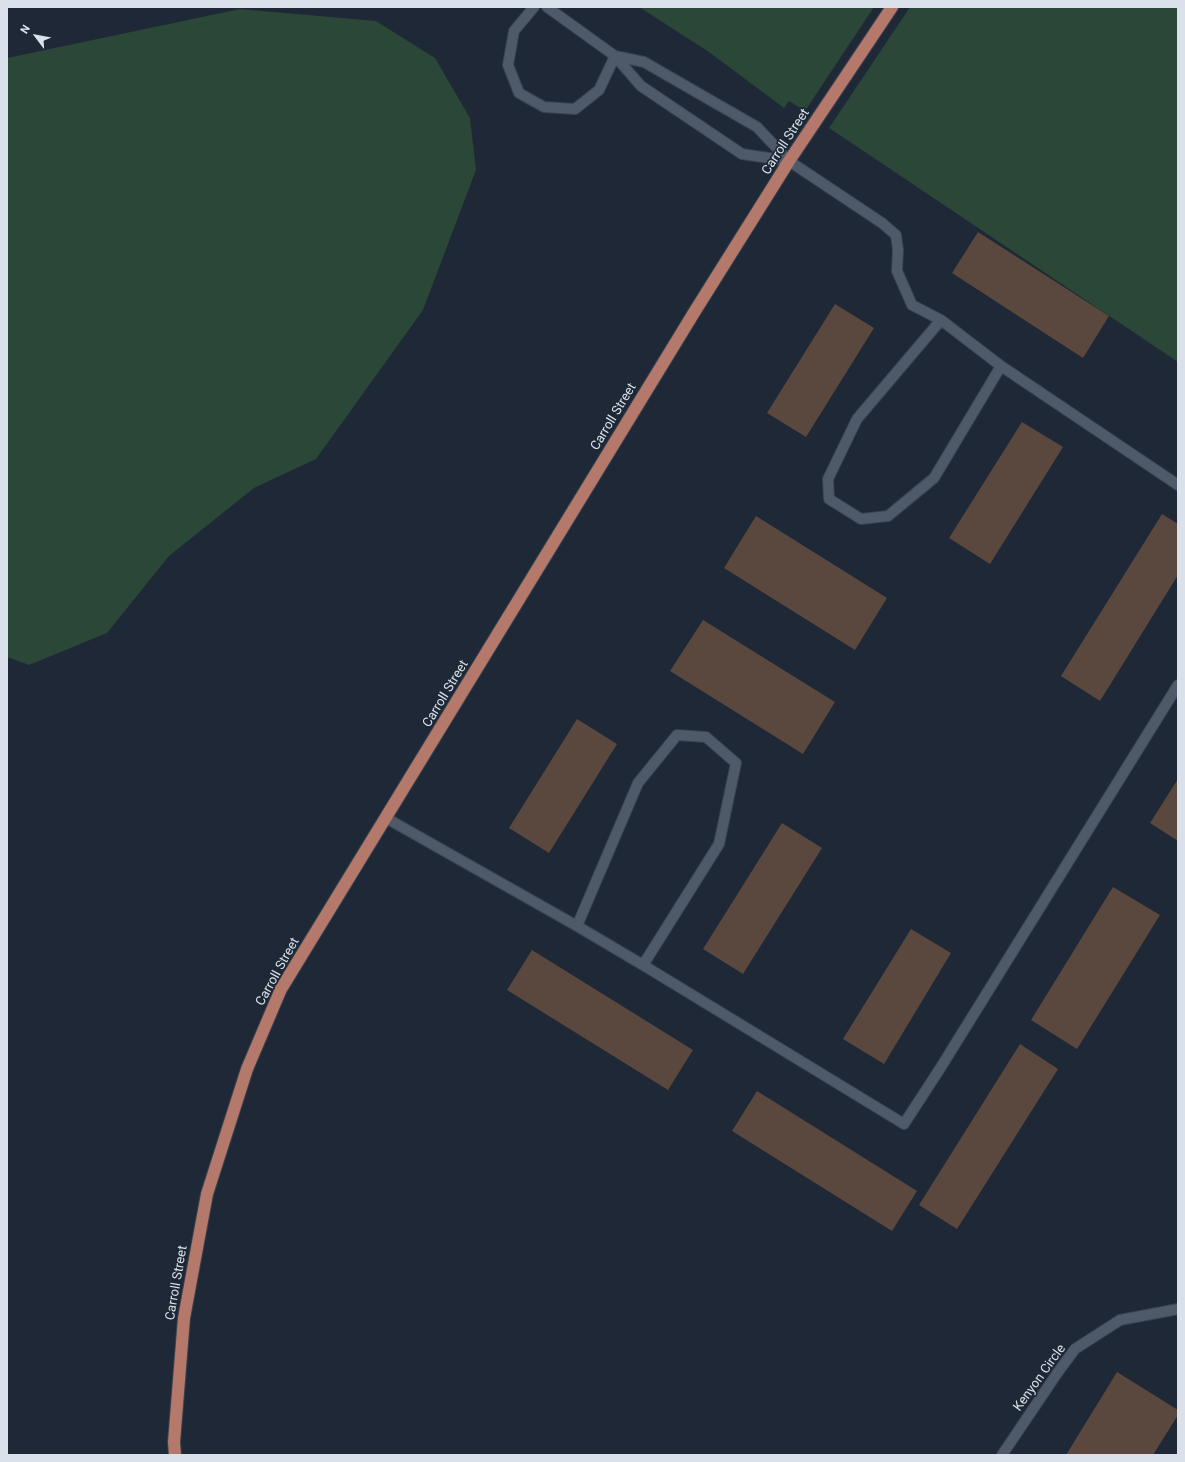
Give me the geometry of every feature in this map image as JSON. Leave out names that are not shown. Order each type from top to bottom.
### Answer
[{"type":"main road","name":"Carroll Street","points":[[174,1455],[184,1318],[208,1194],[247,1069],[281,989],[695,311],[789,161],[892,7]]},
{"type":"lane","points":[[534,7],[514,31],[508,66],[519,93],[544,107],[575,109],[599,90],[615,56]]},
{"type":"lane","points":[[547,7],[615,56],[641,86],[742,154],[789,161]]},
{"type":"lane","points":[[615,56],[644,62],[757,127],[789,161],[882,223],[896,235],[898,250],[897,270],[912,305],[941,320],[1001,366],[1178,485]]},
{"type":"lane","points":[[941,320],[857,419],[828,479],[829,499],[861,519],[888,516],[934,478],[1001,366]]},
{"type":"lane","points":[[386,818],[643,965],[904,1124],[941,1067],[1178,685]]},
{"type":"lane","points":[[576,926],[638,783],[677,735],[706,737],[736,763],[719,844],[643,965]]},
{"type":"lane","name":"Kenyon Circle","points":[[1002,1455],[1075,1349],[1120,1320],[1178,1309]]},
{"type":"green space","points":[[639,7],[874,7],[805,111],[789,101],[784,108],[709,52]]},
{"type":"green space","points":[[910,7],[1178,7],[1178,362],[829,128]]},
{"type":"green space","points":[[240,9],[376,21],[435,58],[470,118],[476,170],[423,310],[316,459],[254,488],[169,556],[107,633],[29,665],[7,657],[7,58]]},
{"type":"building","points":[[978,232],[1109,316],[1083,358],[952,273]]},
{"type":"building","points":[[835,304],[874,328],[806,437],[767,413]]},
{"type":"building","points":[[1022,422],[1063,447],[990,564],[949,538]]},
{"type":"building","points":[[1162,514],[1178,524],[1178,575],[1100,701],[1061,676]]},
{"type":"building","points":[[756,516],[887,598],[855,650],[724,568]]},
{"type":"building","points":[[703,620],[835,702],[803,754],[670,671]]},
{"type":"building","points":[[577,719],[617,744],[549,853],[509,828]]},
{"type":"building","points":[[1178,779],[1178,841],[1150,823]]},
{"type":"building","points":[[782,823],[822,848],[743,974],[703,949]]},
{"type":"building","points":[[1113,887],[1160,915],[1077,1049],[1031,1020]]},
{"type":"building","points":[[911,929],[951,953],[884,1064],[843,1039]]},
{"type":"building","points":[[532,950],[693,1050],[668,1090],[507,990]]},
{"type":"building","points":[[1020,1044],[1058,1069],[957,1229],[919,1205]]},
{"type":"building","points":[[757,1091],[917,1191],[892,1231],[732,1131]]},
{"type":"building","points":[[1117,1372],[1178,1410],[1178,1415],[1153,1455],[1066,1455]]}]
